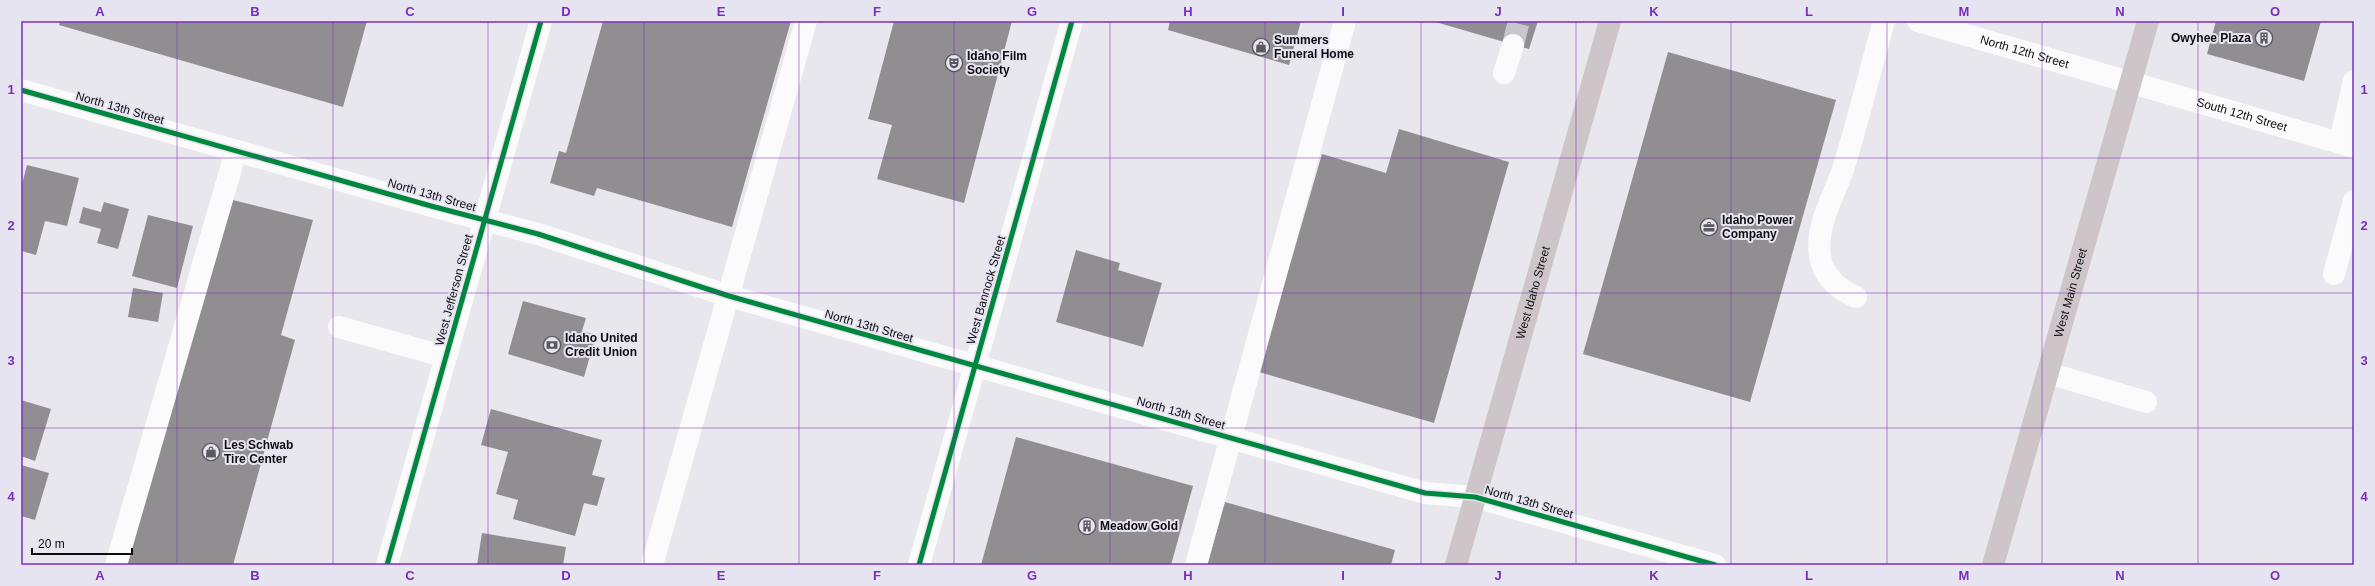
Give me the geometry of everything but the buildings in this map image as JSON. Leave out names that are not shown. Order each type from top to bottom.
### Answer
[{"type":"main road","name":"West Idaho Street","points":[[1456,565],[1610,21]]},
{"type":"main road","name":"West Main Street","points":[[1993,565],[2148,21]]},
{"type":"street","name":"West Jefferson Street","points":[[387,565],[541,21]]},
{"type":"street","points":[[652,565],[806,21]]},
{"type":"street","name":"West Bannock Street","points":[[919,565],[1072,21]]},
{"type":"street","points":[[1196,565],[1232,438],[1344,21]]},
{"type":"street","points":[[1856,297],[1838,289],[1826,274],[1820,257],[1819,233],[1845,164],[1884,21]]},
{"type":"street","name":"North 12th Street","points":[[1918,21],[2131,82]]},
{"type":"street","points":[[1504,73],[1513,45]]},
{"type":"street","points":[[2347,145],[2354,81]]},
{"type":"street","name":"South 12th Street","points":[[2131,82],[2347,145]]},
{"type":"street","name":"North 13th Street","points":[[21,90],[484,221],[538,234],[729,296],[1424,493],[1475,497],[1715,565]]},
{"type":"street","points":[[116,565],[236,151]]},
{"type":"street","points":[[2334,274],[2354,201]]},
{"type":"street","points":[[339,327],[446,357]]},
{"type":"street","points":[[2048,373],[2146,402]]},
{"type":"tunnel","points":[[1513,45],[1519,21]]},
{"type":"cycle path","points":[[387,565],[541,21]]},
{"type":"cycle path","points":[[919,565],[1072,21]]},
{"type":"cycle path","points":[[21,90],[431,206],[538,234],[729,296],[1425,493],[1475,497],[1715,565]]},
{"type":"place","name":"Owyhee Plaza","points":[[2264,38]]},
{"type":"place","name":"Summers Funeral Home","points":[[1261,47]]},
{"type":"place","name":"Idaho Film Society","points":[[954,63]]},
{"type":"place","name":"Idaho Power Company","points":[[1709,227]]},
{"type":"place","name":"Idaho United Credit Union","points":[[552,345]]},
{"type":"place","name":"Les Schwab Tire Center","points":[[211,452]]},
{"type":"place","name":"Meadow Gold","points":[[1087,526]]}]
